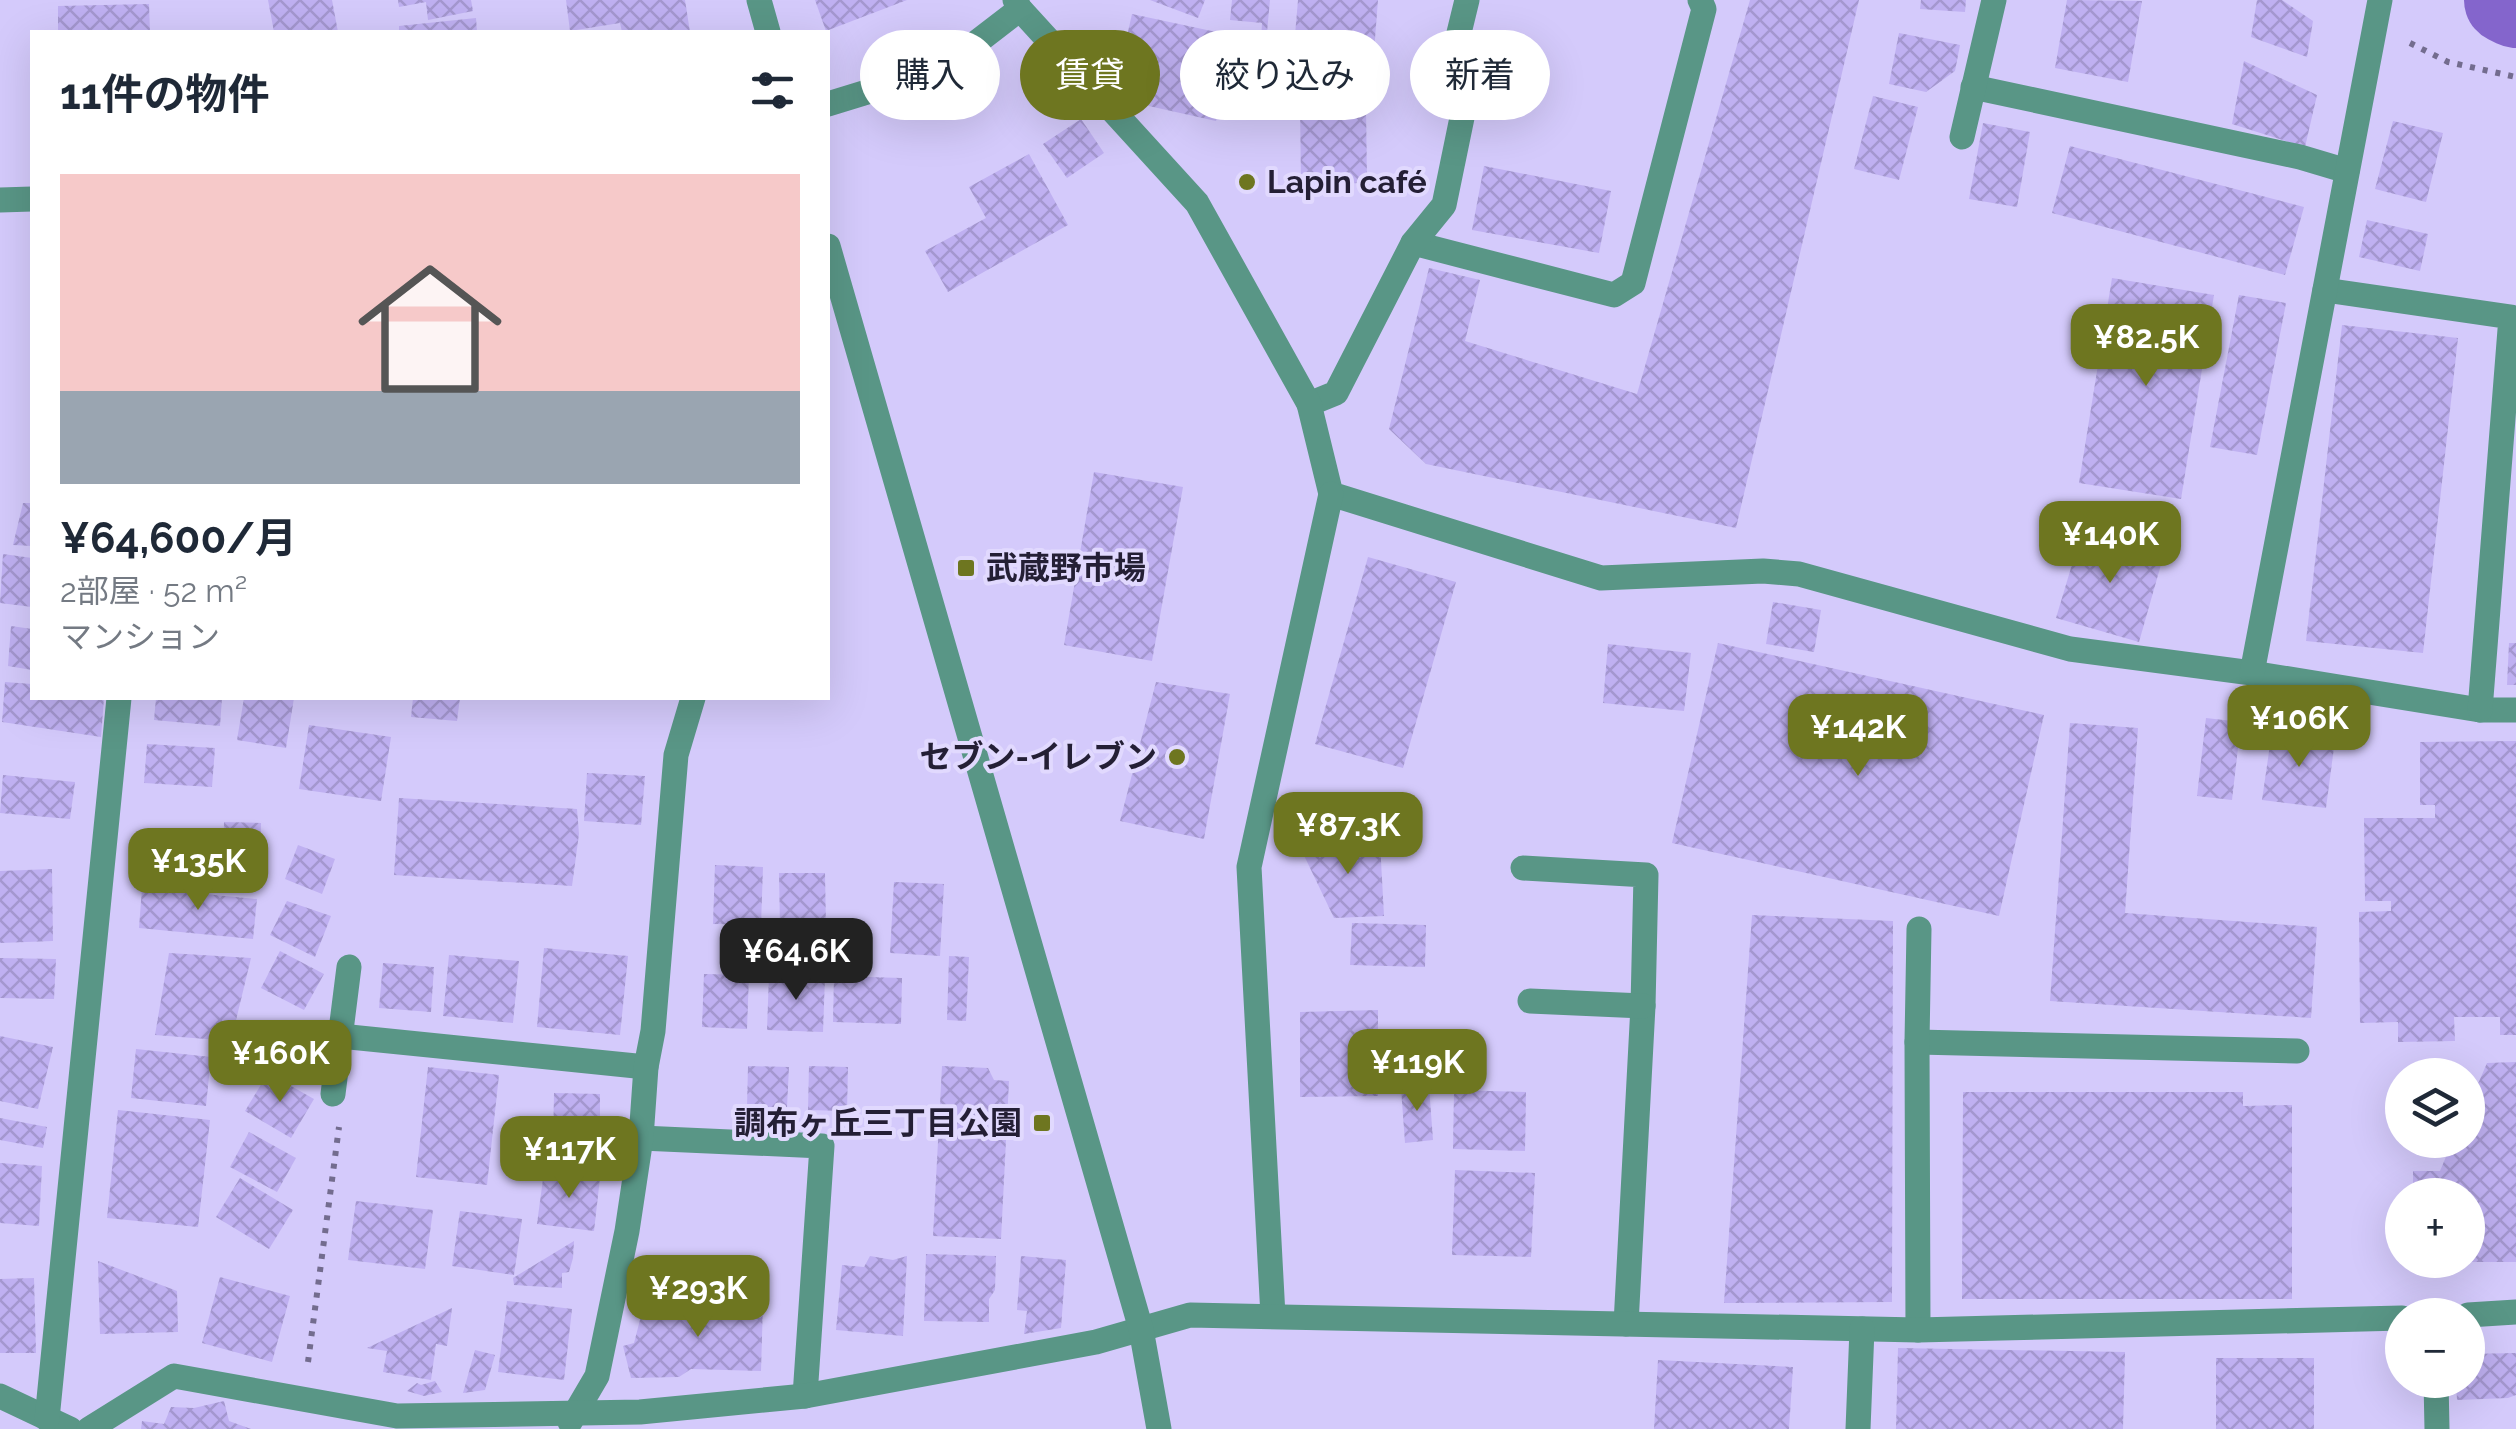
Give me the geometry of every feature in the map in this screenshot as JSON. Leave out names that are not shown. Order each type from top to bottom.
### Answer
[{"type":"street","points":[[759,0],[767,30]]},
{"type":"street","points":[[1308,404],[1336,393],[1413,244],[1444,206],[1471,74],[1457,41],[1466,0]]},
{"type":"street","points":[[1413,244],[1614,295],[1633,284],[1704,8],[1700,0]]},
{"type":"street","points":[[1962,138],[1994,0]]},
{"type":"street","points":[[830,103],[942,69],[1017,5],[1197,203],[1308,404],[1332,494],[1248,867],[1273,1316]]},
{"type":"street","points":[[2252,674],[2378,8]]},
{"type":"street","points":[[1973,87],[2347,171]]},
{"type":"street","points":[[0,200],[30,200]]},
{"type":"street","points":[[832,288],[1141,1329],[1160,1429]]},
{"type":"street","points":[[2325,290],[2510,318],[2480,710]]},
{"type":"street","points":[[1332,494],[1601,578],[1763,571],[1799,574],[2070,648],[2480,710],[2516,710]]},
{"type":"street","points":[[0,1396],[58,1424],[119,700]]},
{"type":"street","points":[[571,1421],[597,1376],[628,1232],[653,1031],[676,755],[692,700]]},
{"type":"street","points":[[1523,868],[1646,875],[1626,1324]]},
{"type":"street","points":[[1918,1330],[1919,929]]},
{"type":"street","points":[[333,1094],[349,967]]},
{"type":"street","points":[[1530,1002],[1643,1006]]},
{"type":"street","points":[[340,1036],[646,1066]]},
{"type":"street","points":[[1917,1042],[2298,1052]]},
{"type":"street","points":[[640,1138],[822,1146],[805,1396]]},
{"type":"street","points":[[2485,1314],[2516,1312]]},
{"type":"street","points":[[88,1429],[174,1376],[397,1416],[571,1421],[805,1396],[1096,1342],[1190,1315],[1918,1330],[2385,1318]]},
{"type":"street","points":[[1858,1429],[1862,1329]]},
{"type":"street","points":[[2436,1398],[2436,1429]]},
{"type":"path","points":[[2378,8],[2448,62],[2516,78]]},
{"type":"path","points":[[303,1398],[341,1112],[333,1094]]},
{"type":"building","points":[[268,0],[332,0],[338,30],[274,30]]},
{"type":"building","points":[[398,0],[471,0],[473,11],[428,20],[426,2],[399,7]]},
{"type":"building","points":[[566,0],[685,0],[690,30],[622,30],[620,23],[570,30]]},
{"type":"building","points":[[815,0],[907,0],[829,30]]},
{"type":"building","points":[[1150,0],[1205,0],[1198,18]]},
{"type":"building","points":[[1232,0],[1270,0],[1267,30],[1262,30],[1262,23],[1230,20]]},
{"type":"building","points":[[1298,0],[1378,0],[1376,30],[1295,30]]},
{"type":"building","points":[[1750,0],[1859,0],[1736,528],[1426,464],[1389,429],[1429,268],[1480,280],[1465,341],[1637,394]]},
{"type":"building","points":[[1921,0],[1966,0],[1965,12],[1920,9]]},
{"type":"building","points":[[2067,0],[2142,1],[2128,82],[2055,68]]},
{"type":"building","points":[[2257,0],[2282,0],[2313,21],[2307,57],[2251,37]]},
{"type":"building","points":[[149,4],[150,30],[58,30],[58,6]]},
{"type":"building","points":[[1132,14],[1207,30],[1180,30],[1180,113],[1160,108],[1160,30],[1128,30]]},
{"type":"building","points":[[476,18],[477,30],[399,30],[399,26]]},
{"type":"building","points":[[1899,33],[1960,45],[1955,71],[1926,92],[1889,84]]},
{"type":"building","points":[[2244,61],[2317,95],[2305,147],[2232,124]]},
{"type":"building","points":[[1873,96],[1918,107],[1899,180],[1854,169]]},
{"type":"building","points":[[1082,120],[1104,153],[1067,178],[1043,144]]},
{"type":"building","points":[[1300,120],[1366,120],[1367,183],[1301,184]]},
{"type":"building","points":[[2393,121],[2443,133],[2426,202],[2375,189]]},
{"type":"building","points":[[1983,123],[2030,132],[2017,207],[1969,199]]},
{"type":"building","points":[[2070,146],[2304,207],[2285,275],[2052,213]]},
{"type":"building","points":[[1029,154],[1068,225],[948,292],[925,251],[986,218],[969,187]]},
{"type":"building","points":[[1484,166],[1611,191],[1599,253],[1472,230]]},
{"type":"building","points":[[2367,220],[2428,234],[2420,271],[2359,257]]},
{"type":"building","points":[[2112,278],[2214,295],[2181,499],[2079,483]]},
{"type":"building","points":[[2239,295],[2286,303],[2257,455],[2210,447]]},
{"type":"building","points":[[2342,325],[2458,338],[2423,653],[2306,641]]},
{"type":"building","points":[[1094,472],[1183,487],[1152,661],[1064,645]]},
{"type":"building","points":[[23,503],[30,503],[30,546],[13,545]]},
{"type":"building","points":[[2082,531],[2164,554],[2139,642],[2056,618]]},
{"type":"building","points":[[3,554],[30,558],[30,607],[0,603]]},
{"type":"building","points":[[1368,557],[1456,582],[1403,768],[1315,744]]},
{"type":"building","points":[[1773,602],[1821,610],[1814,652],[1766,644]]},
{"type":"building","points":[[11,626],[30,629],[30,670],[8,666]]},
{"type":"building","points":[[1718,643],[2044,715],[1999,916],[1672,843]]},
{"type":"building","points":[[2509,643],[2516,643],[2516,685],[2507,685]]},
{"type":"building","points":[[1608,644],[1691,653],[1684,711],[1603,703]]},
{"type":"building","points":[[5,682],[30,684],[30,700],[104,700],[101,737],[2,722]]},
{"type":"building","name":"セブン-イレブン","points":[[1156,682],[1230,694],[1204,839],[1120,821]]},
{"type":"building","points":[[156,700],[222,700],[220,726],[154,720]]},
{"type":"building","points":[[244,700],[294,700],[286,748],[237,740]]},
{"type":"building","points":[[413,700],[460,700],[457,721],[411,717]]},
{"type":"building","points":[[2206,718],[2241,722],[2232,800],[2197,796]]},
{"type":"building","points":[[2070,723],[2138,728],[2125,913],[2317,927],[2311,1018],[2050,1001]]},
{"type":"building","points":[[309,725],[391,737],[381,801],[299,789]]},
{"type":"building","points":[[2272,731],[2335,740],[2326,808],[2262,800]]},
{"type":"building","points":[[2516,741],[2516,1035],[2500,1035],[2500,1017],[2454,1017],[2455,1041],[2398,1042],[2398,1022],[2360,1023],[2359,912],[2391,911],[2391,901],[2365,901],[2364,818],[2435,818],[2435,805],[2420,805],[2420,742]]},
{"type":"building","points":[[147,744],[215,748],[212,787],[144,783]]},
{"type":"building","points":[[587,773],[645,776],[641,825],[584,821]]},
{"type":"building","points":[[3,775],[75,782],[70,819],[0,813]]},
{"type":"building","points":[[399,798],[577,809],[579,834],[572,886],[394,875]]},
{"type":"building","points":[[224,822],[261,823],[260,881],[223,880]]},
{"type":"building","points":[[151,828],[193,837],[185,877],[142,867]]},
{"type":"building","points":[[1380,842],[1384,916],[1334,918],[1299,845]]},
{"type":"building","points":[[298,845],[335,859],[322,894],[285,879]]},
{"type":"building","points":[[715,865],[763,867],[761,925],[713,924]]},
{"type":"building","points":[[52,869],[53,941],[0,943],[0,871]]},
{"type":"building","points":[[779,873],[825,873],[826,928],[780,928]]},
{"type":"building","points":[[894,882],[944,884],[940,956],[890,953]]},
{"type":"building","points":[[142,888],[257,899],[253,939],[139,928]]},
{"type":"building","points":[[287,901],[331,916],[315,957],[270,935]]},
{"type":"building","points":[[1752,915],[1893,921],[1892,1302],[1724,1303]]},
{"type":"building","points":[[1352,923],[1426,925],[1425,967],[1350,965]]},
{"type":"building","points":[[544,948],[628,956],[620,1035],[537,1027]]},
{"type":"building","points":[[280,951],[324,974],[304,1010],[261,988]]},
{"type":"building","points":[[169,953],[251,958],[231,1041],[155,1035]]},
{"type":"building","points":[[449,955],[519,961],[513,1023],[443,1016]]},
{"type":"building","points":[[949,956],[969,957],[966,1021],[947,1020]]},
{"type":"building","points":[[0,958],[56,959],[54,999],[0,998]]},
{"type":"building","points":[[383,963],[434,967],[431,1012],[379,1008]]},
{"type":"building","points":[[704,974],[749,975],[747,1029],[702,1027]]},
{"type":"building","points":[[769,975],[825,977],[823,1032],[767,1030]]},
{"type":"building","points":[[834,976],[902,978],[901,1024],[833,1022]]},
{"type":"building","points":[[1378,1010],[1378,1096],[1300,1097],[1300,1012]]},
{"type":"building","points":[[0,1036],[53,1047],[38,1109],[0,1101]]},
{"type":"building","points":[[136,1049],[211,1057],[206,1106],[131,1098]]},
{"type":"building","points":[[2516,1062],[2516,1262],[2485,1262],[2485,1178],[2413,1178],[2413,1171],[2440,1171],[2445,1158],[2485,1158],[2487,1063]]},
{"type":"building","points":[[748,1066],[789,1067],[787,1107],[747,1107]]},
{"type":"building","points":[[809,1066],[848,1067],[847,1111],[808,1110]]},
{"type":"building","points":[[942,1066],[988,1068],[994,1080],[1009,1081],[1001,1239],[933,1236]]},
{"type":"building","points":[[428,1067],[499,1075],[487,1185],[416,1177]]},
{"type":"building","points":[[268,1073],[314,1099],[291,1138],[245,1111]]},
{"type":"building","points":[[1429,1086],[1433,1140],[1405,1143],[1401,1088]]},
{"type":"building","points":[[1454,1090],[1526,1092],[1525,1151],[1453,1149]]},
{"type":"building","points":[[1963,1092],[2243,1092],[2243,1106],[2292,1105],[2292,1299],[1962,1299]]},
{"type":"building","points":[[554,1093],[600,1094],[600,1147],[553,1146]]},
{"type":"building","points":[[118,1110],[210,1120],[198,1227],[107,1218]]},
{"type":"building","points":[[0,1118],[47,1127],[43,1148],[0,1140]]},
{"type":"building","points":[[249,1132],[296,1158],[277,1192],[230,1167]]},
{"type":"building","points":[[0,1163],[42,1166],[39,1226],[0,1223]]},
{"type":"building","points":[[1455,1170],[1535,1173],[1531,1257],[1452,1255]]},
{"type":"building","points":[[544,1171],[600,1178],[594,1231],[537,1224]]},
{"type":"building","points":[[240,1178],[293,1210],[269,1249],[216,1217]]},
{"type":"building","points":[[356,1201],[433,1210],[425,1269],[348,1260]]},
{"type":"building","points":[[460,1211],[522,1219],[514,1275],[452,1266]]},
{"type":"building","points":[[574,1241],[569,1272],[562,1273],[562,1288],[514,1285],[513,1278]]},
{"type":"building","points":[[926,1254],[996,1256],[989,1322],[924,1321]]},
{"type":"building","points":[[870,1256],[893,1260],[907,1256],[903,1336],[836,1330],[842,1265],[864,1267]]},
{"type":"building","points":[[1021,1256],[1066,1260],[1061,1328],[1024,1334],[1027,1311],[1017,1310]]},
{"type":"building","points":[[98,1261],[177,1291],[178,1332],[100,1334]]},
{"type":"building","points":[[220,1277],[290,1296],[272,1362],[202,1343]]},
{"type":"building","points":[[34,1278],[36,1353],[0,1353],[0,1279]]},
{"type":"building","points":[[507,1301],[572,1309],[564,1380],[498,1372]]},
{"type":"building","points":[[676,1301],[763,1303],[761,1371],[691,1369],[679,1377],[631,1378],[623,1346],[634,1343],[641,1316],[667,1316]]},
{"type":"building","points":[[452,1308],[447,1346],[436,1344],[431,1380],[383,1372],[387,1351],[367,1348]]},
{"type":"building","points":[[1898,1348],[2125,1352],[2123,1429],[1896,1429]]},
{"type":"building","points":[[475,1350],[495,1355],[485,1390],[463,1393]]},
{"type":"building","points":[[2516,1353],[2516,1395],[2508,1398],[2457,1400],[2485,1398],[2485,1354]]},
{"type":"building","points":[[2216,1358],[2314,1358],[2314,1429],[2216,1429]]},
{"type":"building","points":[[1658,1360],[1793,1367],[1789,1429],[1654,1429]]},
{"type":"building","points":[[435,1381],[442,1392],[424,1396],[407,1391],[417,1383]]},
{"type":"building","points":[[224,1401],[229,1421],[251,1429],[141,1429],[142,1421],[164,1424],[171,1407],[194,1408]]},
{"type":"waterway","points":[[2508,0],[2516,4]]},
{"type":"place","name":"Lapin café","points":[[1247,182]]},
{"type":"place","name":"武蔵野市場","points":[[966,568]]},
{"type":"place","name":"セブン-イレブン","points":[[1177,757]]},
{"type":"place","name":"調布ヶ丘三丁目公園","points":[[1042,1123]]}]
